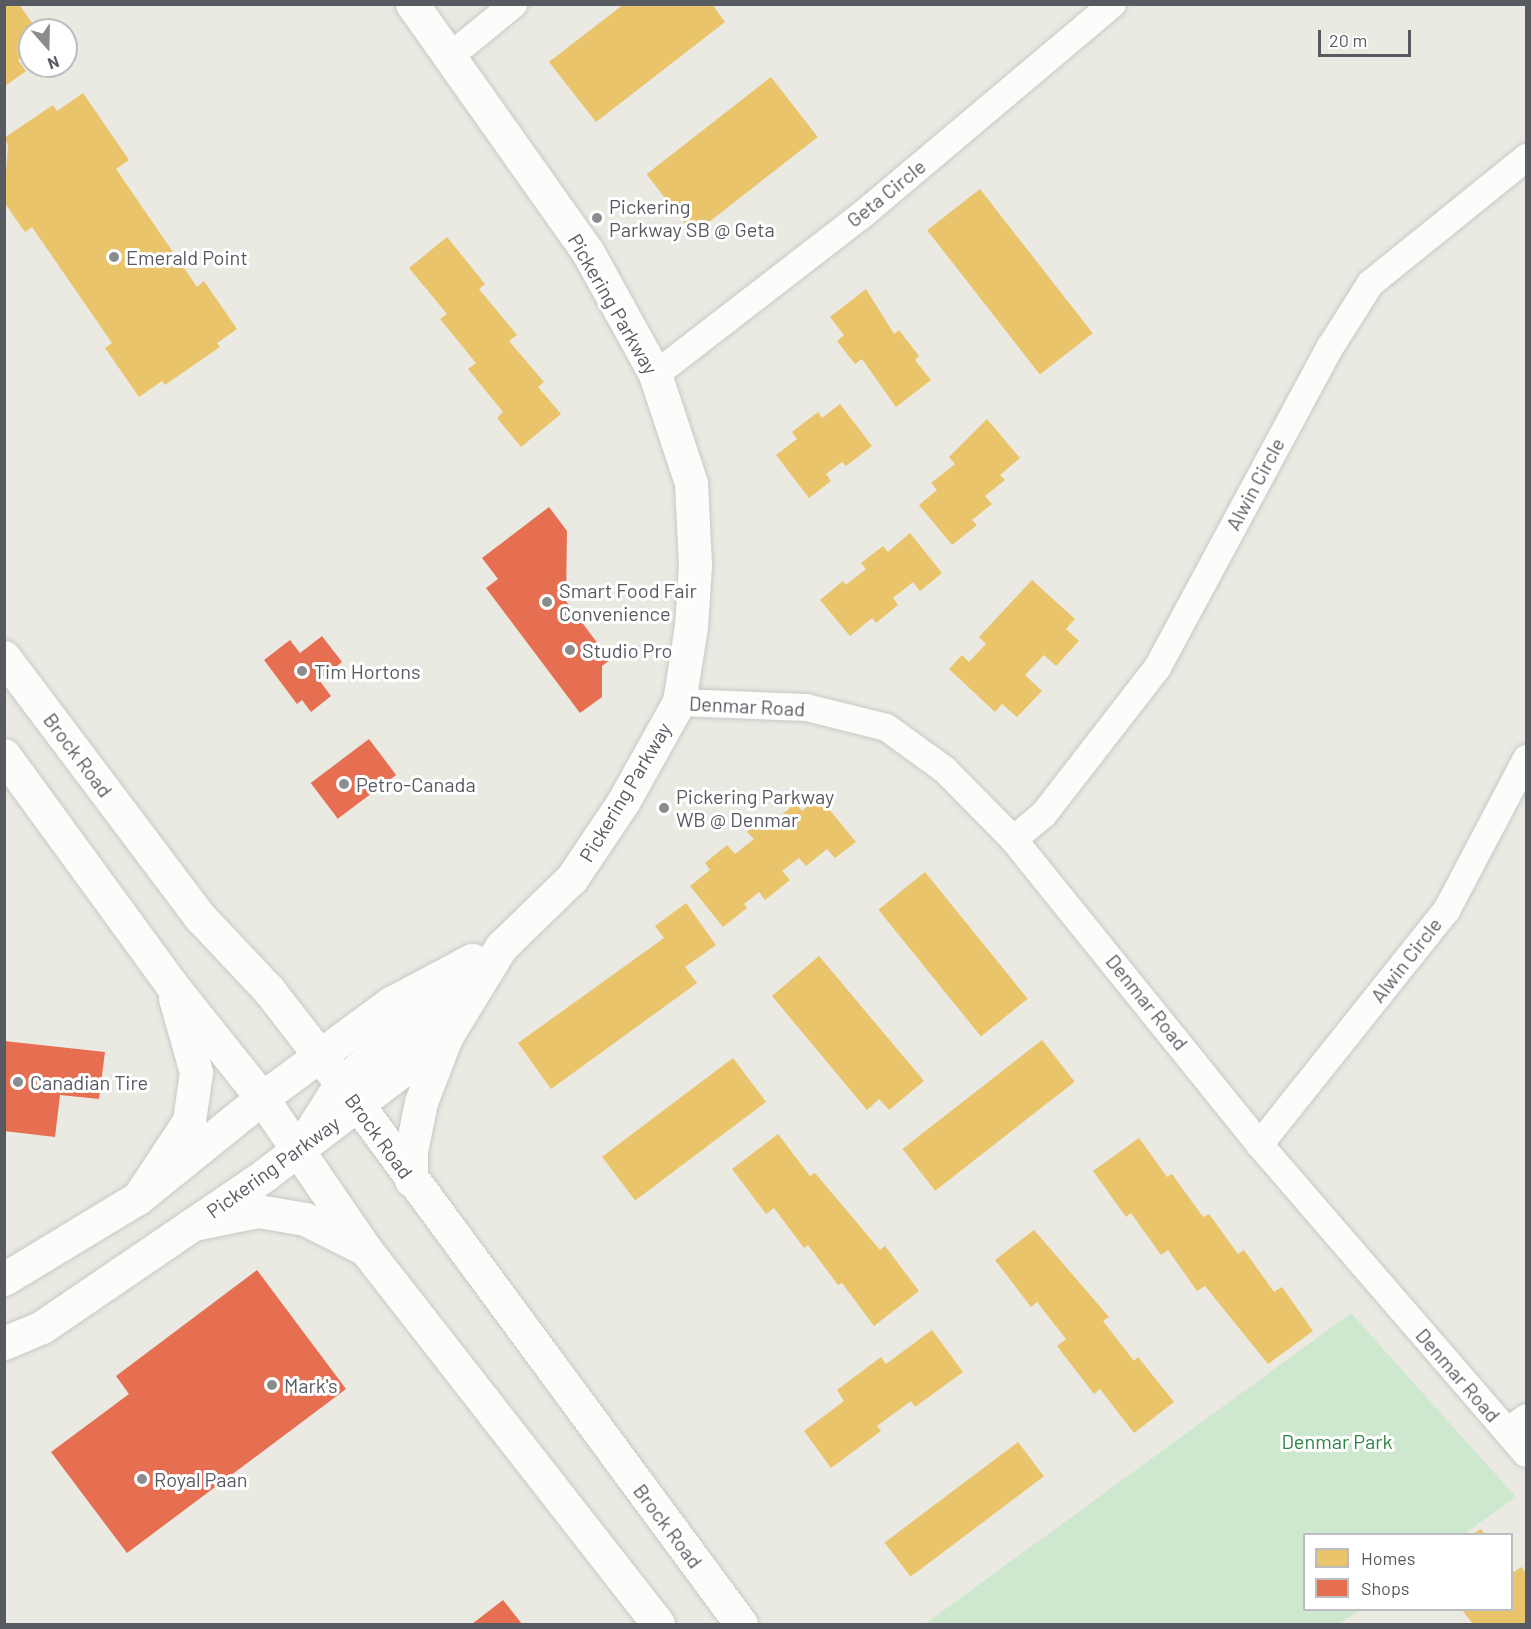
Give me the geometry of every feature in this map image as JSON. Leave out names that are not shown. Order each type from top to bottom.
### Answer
[{"type":"main road","name":"Pickering Parkway","points":[[4,1343],[42,1327],[193,1224],[298,1151],[349,1094],[446,1037],[501,946],[572,878],[623,802],[679,702],[691,626],[695,565],[691,483],[655,374],[587,251],[412,4]]},
{"type":"main road","name":"Brock Road","points":[[4,657],[201,918],[268,989],[349,1094],[741,1624]]},
{"type":"main road","points":[[4,755],[171,984],[261,1098],[366,1250],[658,1624]]},
{"type":"main road","name":"Pickering Parkway","points":[[4,1279],[138,1198],[261,1098],[415,988],[501,946]]},
{"type":"main road","points":[[349,1094],[431,1008],[464,964]]},
{"type":"main road","points":[[138,1198],[189,1121],[196,1072],[171,984]]},
{"type":"main road","points":[[411,1180],[411,1151],[421,1102],[446,1037]]},
{"type":"main road","points":[[193,1224],[258,1211],[305,1219],[366,1250]]},
{"type":"street","points":[[448,57],[513,4]]},
{"type":"street","name":"Geta Circle","points":[[655,374],[861,216],[1112,4]]},
{"type":"street","name":"Alwin Circle","points":[[1013,839],[1043,814],[1157,667],[1330,346],[1370,283],[1527,157]]},
{"type":"street","name":"Denmar Road","points":[[679,702],[806,707],[886,727],[944,769],[1013,839],[1259,1144],[1517,1424],[1527,1453]]},
{"type":"street","name":"Alwin Circle","points":[[1259,1144],[1446,910],[1527,758]]},
{"type":"green space","name":"Denmar Park","points":[[1351,1313],[1516,1497],[1465,1533],[1303,1533],[1303,1611],[1358,1611],[1339,1624],[925,1624]]},
{"type":"building: Homes","points":[[5,4],[19,4],[29,18],[18,18],[18,77],[5,86]]},
{"type":"building: Homes","points":[[624,4],[712,4],[725,22],[596,122],[549,62]]},
{"type":"building: Homes","points":[[771,77],[818,137],[693,234],[646,174]]},
{"type":"building: Homes","name":"Emerald Point","points":[[83,93],[129,160],[116,169],[197,287],[204,281],[237,329],[217,343],[220,347],[165,385],[162,381],[139,397],[105,348],[112,343],[32,227],[25,232],[4,202],[8,145],[4,138],[53,105],[57,111]]},
{"type":"building: Homes","points":[[980,189],[1093,333],[1040,374],[927,230]]},
{"type":"building: Homes","points":[[447,237],[485,284],[479,289],[517,335],[509,341],[544,382],[538,387],[561,414],[521,447],[497,418],[503,412],[468,369],[476,363],[440,319],[447,314],[409,268]]},
{"type":"building: Homes","points":[[866,289],[894,334],[899,330],[919,356],[915,360],[931,380],[896,407],[862,359],[855,364],[837,341],[844,335],[830,317]]},
{"type":"building: Homes","points":[[840,404],[872,446],[846,466],[842,462],[826,474],[831,481],[809,498],[776,455],[797,439],[792,432],[818,412],[822,418]]},
{"type":"building: Homes","points":[[987,419],[1020,458],[1000,475],[1005,480],[985,496],[992,504],[972,520],[977,525],[952,545],[919,505],[937,490],[931,483],[955,464],[949,457]]},
{"type":"building: Homes","points":[[910,533],[942,573],[920,591],[913,582],[893,598],[898,605],[876,623],[872,618],[850,636],[820,600],[843,581],[846,585],[866,569],[861,563],[883,546],[888,552]]},
{"type":"building: Homes","points":[[1032,580],[1075,619],[1066,629],[1079,641],[1056,666],[1044,655],[1025,675],[1042,691],[1017,717],[1002,704],[995,712],[949,669],[962,655],[969,662],[986,644],[979,637]]},
{"type":"building: Homes","points":[[819,797],[856,842],[835,858],[827,849],[806,866],[799,858],[782,871],[790,880],[765,900],[759,892],[744,904],[747,908],[723,927],[690,886],[710,870],[705,863],[727,845],[735,854],[754,839],[747,832],[767,815],[773,822],[796,803],[802,811]]},
{"type":"building: Homes","points":[[925,872],[1028,999],[981,1036],[878,910]]},
{"type":"building: Homes","points":[[686,903],[716,945],[685,967],[697,983],[551,1089],[518,1043],[664,938],[655,926]]},
{"type":"building: Homes","points":[[819,956],[924,1081],[889,1110],[879,1099],[867,1110],[772,996]]},
{"type":"building: Homes","points":[[1042,1040],[1075,1082],[935,1191],[903,1149]]},
{"type":"building: Homes","points":[[733,1058],[766,1102],[635,1201],[602,1157]]},
{"type":"building: Homes","points":[[778,1134],[810,1176],[815,1173],[880,1250],[885,1246],[919,1291],[874,1326],[842,1283],[838,1285],[808,1245],[804,1248],[774,1208],[766,1214],[732,1169]]},
{"type":"building: Homes","points":[[1139,1138],[1167,1177],[1172,1174],[1203,1217],[1209,1214],[1238,1254],[1244,1250],[1274,1292],[1282,1287],[1313,1331],[1268,1364],[1205,1286],[1197,1291],[1168,1250],[1161,1255],[1131,1213],[1126,1217],[1093,1171]]},
{"type":"building: Homes","points":[[1034,1230],[1109,1317],[1103,1321],[1134,1361],[1138,1357],[1174,1402],[1134,1433],[1100,1389],[1094,1394],[1057,1346],[1066,1339],[1037,1302],[1031,1307],[995,1260]]},
{"type":"building: Homes","points":[[932,1330],[963,1372],[915,1407],[911,1401],[877,1426],[881,1431],[831,1468],[804,1431],[844,1401],[837,1390],[881,1357],[886,1364]]},
{"type":"building: Homes","points":[[1018,1442],[1044,1476],[911,1577],[885,1543]]},
{"type":"building: Homes","points":[[1521,1567],[1526,1573],[1526,1624],[1473,1624],[1463,1611],[1513,1611],[1513,1570]]},
{"type":"building: Shops","points":[[549,507],[567,531],[566,601],[610,660],[602,666],[602,697],[580,713],[486,588],[498,579],[482,558]]},
{"type":"building: Shops","name":"Tim Hortons","points":[[322,636],[342,662],[319,680],[331,696],[311,712],[302,700],[297,704],[264,660],[290,640],[300,653]]},
{"type":"building: Shops","points":[[369,739],[396,775],[338,819],[311,783]]},
{"type":"building: Shops","points":[[4,1041],[105,1052],[99,1099],[60,1095],[55,1137],[4,1131]]},
{"type":"building: Shops","points":[[257,1270],[346,1389],[127,1553],[51,1452],[129,1394],[116,1376]]},
{"type":"building: Shops","points":[[503,1600],[522,1624],[472,1624]]},
{"type":"place","name":"Pickering Parkway SB @ Geta","points":[[597,218]]},
{"type":"place","name":"Emerald Point","points":[[114,257]]},
{"type":"place","name":"Smart Food Fair Convenience","points":[[547,602]]},
{"type":"place","name":"Studio Pro","points":[[570,650]]},
{"type":"place","name":"Tim Hortons","points":[[302,671]]},
{"type":"place","name":"Petro-Canada","points":[[344,784]]},
{"type":"place","name":"Pickering Parkway WB @ Denmar","points":[[664,808]]},
{"type":"place","name":"Canadian Tire","points":[[18,1082]]},
{"type":"place","name":"Mark's","points":[[272,1385]]},
{"type":"place","name":"Royal Paan","points":[[142,1479]]}]
